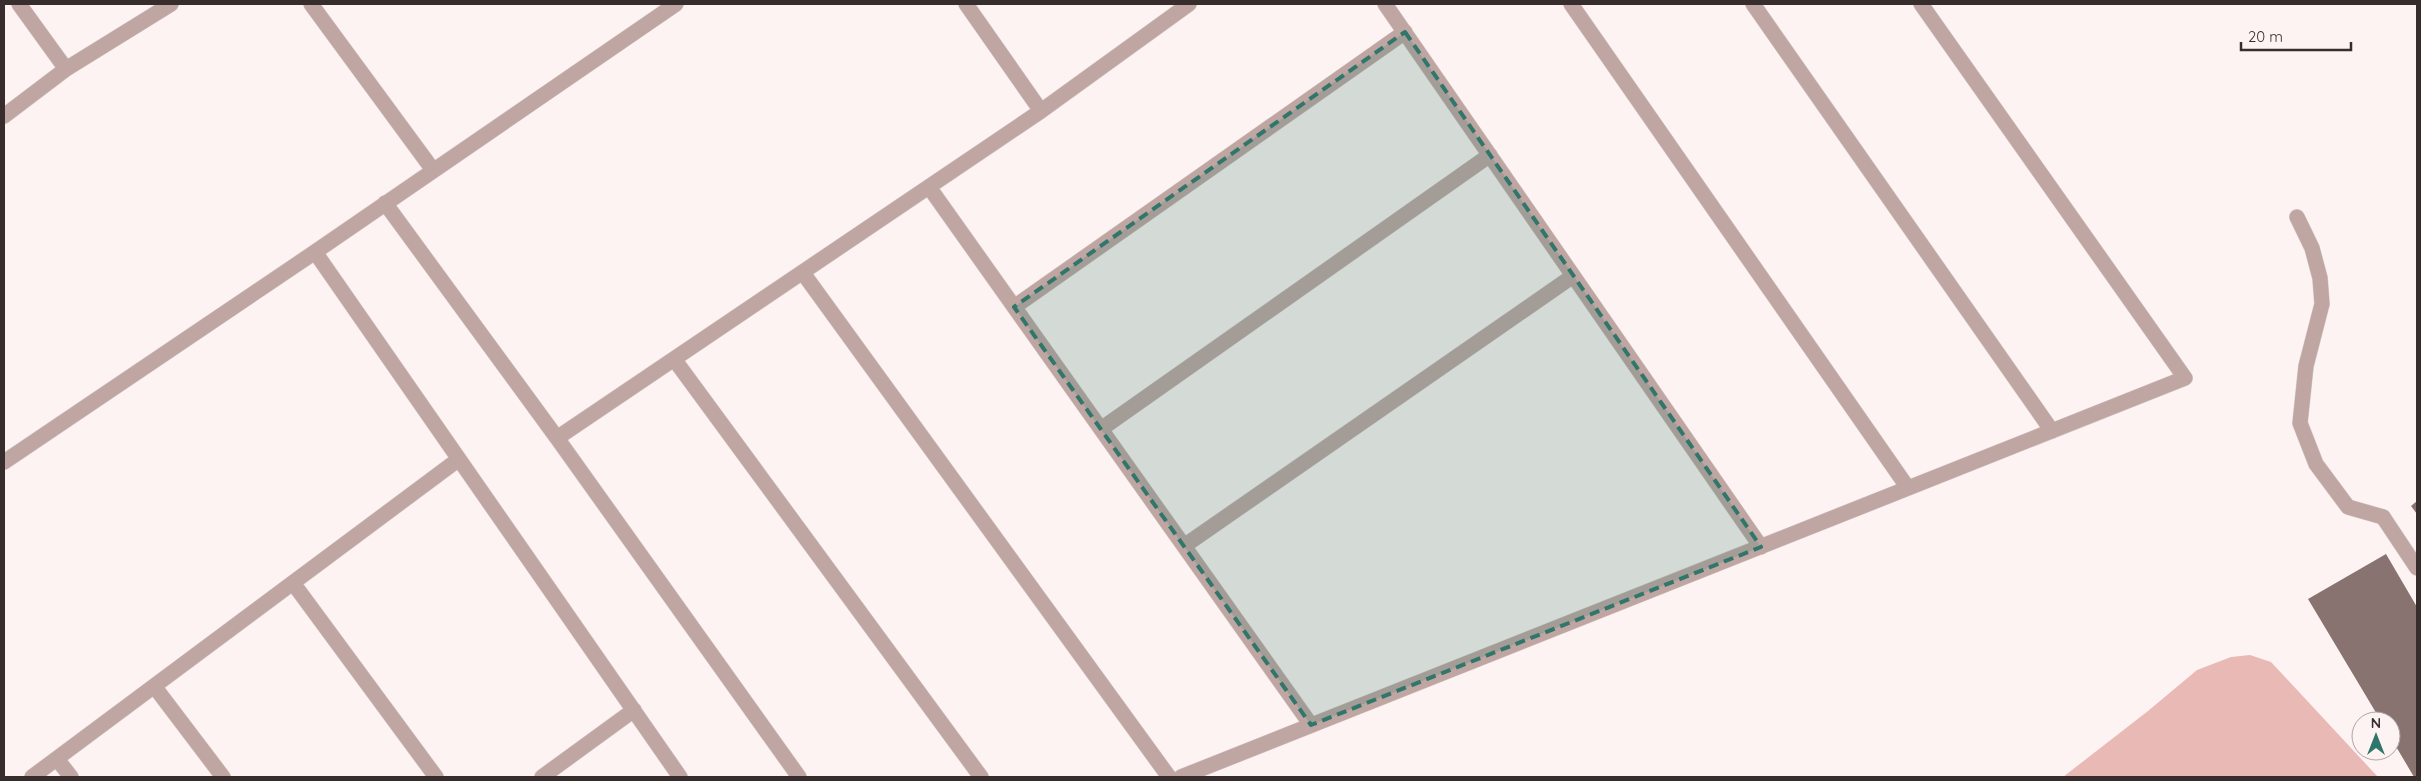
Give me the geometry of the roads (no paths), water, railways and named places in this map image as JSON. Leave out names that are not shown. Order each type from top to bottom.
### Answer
[{"type":"street","points":[[19,4],[66,69]]},
{"type":"street","points":[[4,116],[66,69],[171,4]]},
{"type":"street","points":[[311,4],[433,170]]},
{"type":"street","points":[[4,462],[315,252],[676,4]]},
{"type":"street","points":[[966,4],[1041,111]]},
{"type":"street","points":[[557,438],[1041,111],[1189,4]]},
{"type":"street","points":[[1385,4],[1761,547]]},
{"type":"street","points":[[1571,4],[1908,488]]},
{"type":"street","points":[[1753,4],[2052,431]]},
{"type":"street","points":[[1181,777],[2185,378],[1921,4]]},
{"type":"street","points":[[1014,307],[1405,32]]},
{"type":"street","points":[[1100,429],[1490,155]]},
{"type":"street","points":[[929,187],[1311,726]]},
{"type":"street","points":[[385,203],[557,438],[799,777]]},
{"type":"street","points":[[2297,217],[2312,248],[2320,278],[2322,304],[2306,366],[2300,423],[2316,464],[2348,507],[2383,517],[2417,568]]},
{"type":"street","points":[[315,252],[679,777]]},
{"type":"street","points":[[803,273],[1170,777]]},
{"type":"street","points":[[1184,546],[1573,276]]},
{"type":"street","points":[[674,360],[981,777]]},
{"type":"street","points":[[32,777],[459,459]]},
{"type":"street","points":[[294,583],[436,777]]},
{"type":"street","points":[[154,686],[223,777]]},
{"type":"street","points":[[542,777],[634,710]]},
{"type":"street","points":[[57,759],[71,777]]}]
